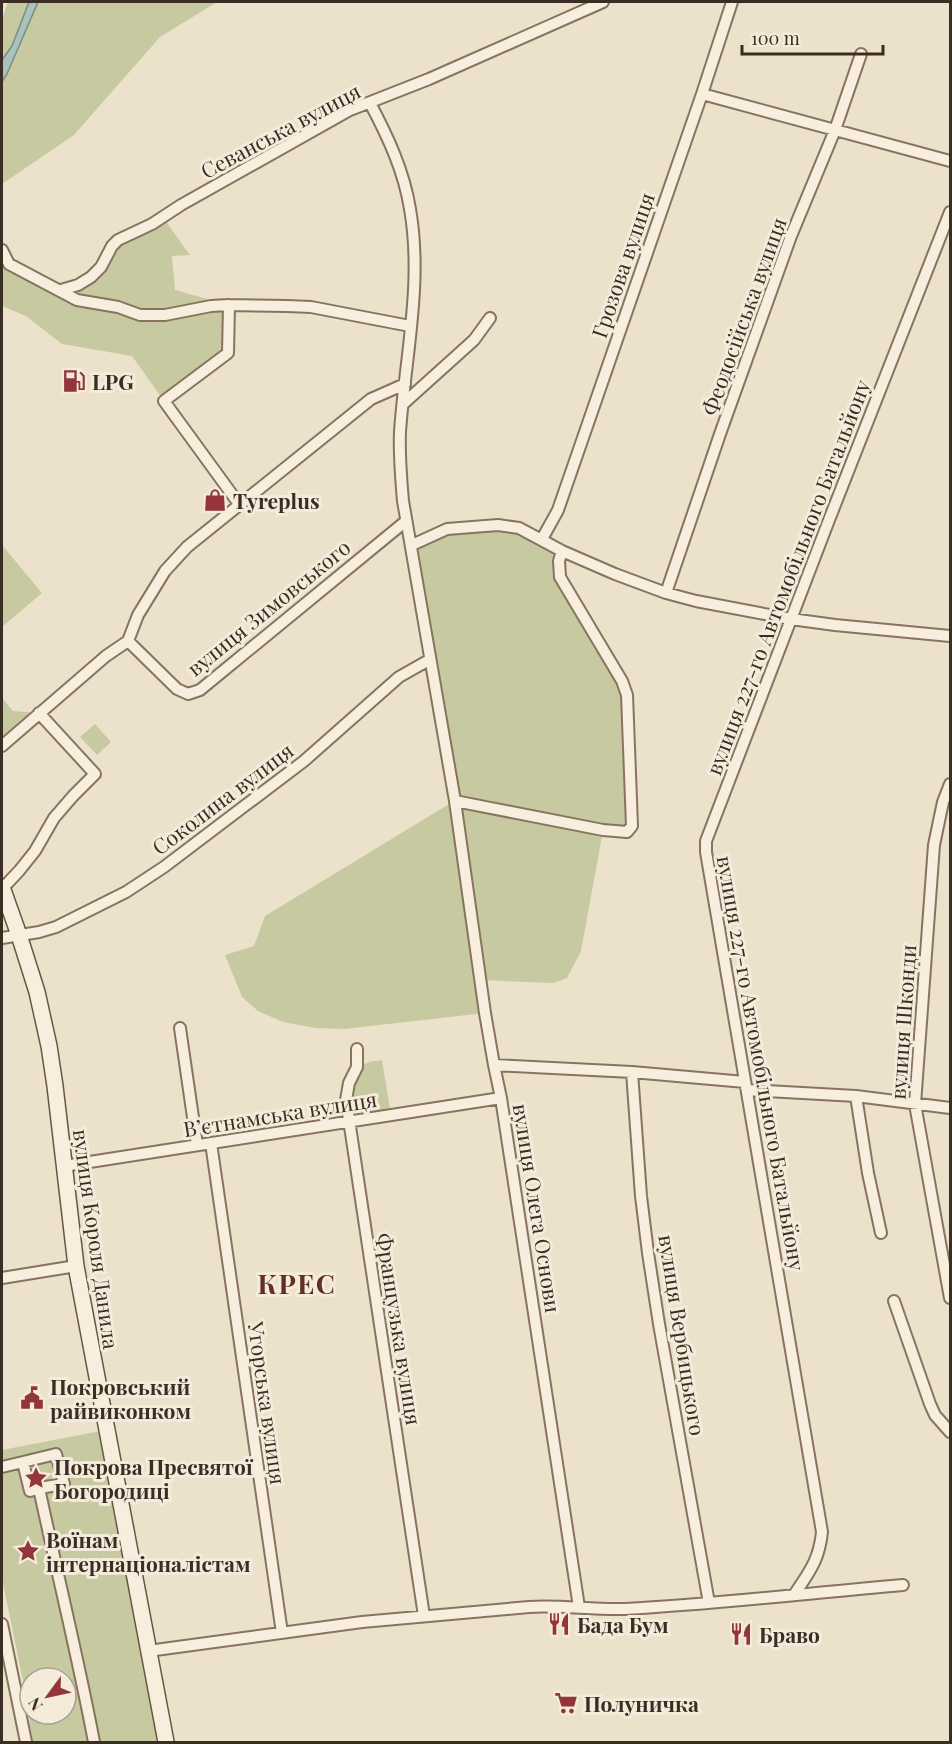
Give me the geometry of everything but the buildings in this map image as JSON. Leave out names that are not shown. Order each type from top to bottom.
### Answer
[{"type":"main road","name":"вулиця Короля Данила","points":[[2,888],[37,992],[49,1046],[76,1266],[166,1743]]},
{"type":"street","name":"Севанська вулиця","points":[[61,290],[78,285],[91,277],[101,267],[112,246],[118,240],[152,224],[350,110],[429,79],[603,2]]},
{"type":"street","name":"Грозова вулиця","points":[[542,539],[558,510],[732,2]]},
{"type":"street","name":"Феодосійська вулиця","points":[[666,593],[791,236],[835,129],[861,54]]},
{"type":"street","points":[[702,94],[951,161]]},
{"type":"street","name":"вулиця Олега Основи","points":[[370,103],[398,161],[410,206],[415,280],[400,433],[400,469],[406,521],[454,801],[485,1013],[501,1098],[579,1607]]},
{"type":"street","name":"вулиця 227-го Автомобільного Батальйону","points":[[794,1595],[820,1551],[822,1533],[706,852],[706,841],[829,520],[951,212]]},
{"type":"street","points":[[2,250],[9,264],[77,300],[118,307],[140,315],[165,315],[229,305],[312,308],[411,326]]},
{"type":"street","points":[[229,305],[228,353],[164,401],[239,504]]},
{"type":"street","points":[[403,405],[474,340],[490,318]]},
{"type":"street","points":[[2,746],[106,656],[128,641],[138,615],[165,571],[187,547],[371,399],[405,384]]},
{"type":"street","name":"вулиця Зимовського","points":[[128,641],[177,689],[188,694],[200,690],[406,521]]},
{"type":"street","points":[[411,545],[447,529],[498,525],[519,528],[562,551],[615,574],[666,593],[696,601],[791,620],[951,636]]},
{"type":"street","points":[[454,801],[603,830],[627,832],[632,826],[627,695],[622,681],[560,578],[559,561],[562,551]]},
{"type":"street","name":"Соколина вулиця","points":[[2,938],[56,927],[126,892],[164,867],[304,761],[399,677],[429,660]]},
{"type":"street","points":[[2,888],[24,864],[54,818],[95,774],[39,713]]},
{"type":"street","name":"вулиця Шконди","points":[[951,784],[943,802],[934,845],[915,1104],[951,1298]]},
{"type":"street","points":[[180,1028],[197,1145]]},
{"type":"street","name":"Французька вулиця","points":[[357,1049],[357,1067],[349,1083],[346,1100],[424,1616]]},
{"type":"street","points":[[494,1065],[633,1072],[951,1108]]},
{"type":"street","name":"вулиця Вербицького","points":[[633,1072],[641,1196],[648,1253],[709,1603]]},
{"type":"street","points":[[856,1096],[868,1173],[881,1233]]},
{"type":"street","name":"Вʼєтнамська вулиця","points":[[64,1166],[501,1098]]},
{"type":"street","name":"Угорська вулиця","points":[[211,1143],[282,1633]]},
{"type":"street","points":[[2,1278],[76,1266]]},
{"type":"street","points":[[894,1301],[930,1404],[935,1415],[951,1431]]},
{"type":"street","points":[[2,1467],[56,1454],[64,1484],[30,1491],[23,1462]]},
{"type":"street","points":[[39,1488],[94,1743]]},
{"type":"street","points":[[148,1651],[424,1616],[545,1606],[623,1609],[903,1585]]},
{"type":"street","points":[[2,1624],[26,1743]]},
{"type":"green space","points":[[8,2],[29,2],[12,46],[2,60],[2,19]]},
{"type":"green space","points":[[38,2],[217,2],[160,37],[74,135],[2,184],[2,82]]},
{"type":"green space","points":[[162,216],[190,255],[172,256],[175,290],[229,305],[228,353],[164,401],[132,356],[62,344],[26,316],[2,306],[2,250],[6,259],[61,290],[91,277],[112,246]]},
{"type":"green space","points":[[498,525],[562,551],[559,570],[622,681],[632,826],[603,831],[581,951],[567,978],[553,983],[481,980],[485,1013],[344,1029],[316,1028],[283,1022],[258,1011],[242,997],[225,955],[254,946],[265,916],[454,801],[412,545],[434,534]]},
{"type":"green space","points":[[2,545],[42,593],[2,627]]},
{"type":"green space","points":[[2,698],[13,711],[39,713],[2,746]]},
{"type":"green space","points":[[95,724],[111,742],[97,755],[80,737]]},
{"type":"green space","points":[[382,1060],[391,1115],[349,1121],[348,1092],[351,1077],[362,1065]]},
{"type":"green space","points":[[106,1430],[166,1742],[32,1742],[30,1726],[78,1726],[78,1666],[20,1666],[2,1578],[2,1450]]},
{"type":"water","points":[[29,2],[38,2],[2,82],[2,60],[12,46]]},
{"type":"place","name":"LPG","points":[[74,381]]},
{"type":"place","name":"Tyreplus","points":[[215,500]]},
{"type":"place","name":"Покровський райвиконком","points":[[32,1398]]},
{"type":"place","name":"Покрова Пресвятої Богородиці","points":[[36,1478]]},
{"type":"place","name":"Воїнам інтернаціоналістам","points":[[28,1551]]},
{"type":"place","name":"Бада Бум","points":[[559,1624]]},
{"type":"place","name":"Браво","points":[[741,1634]]},
{"type":"place","name":"Полуничка","points":[[566,1703]]},
{"type":"district","name":"КРЕС","points":[[297,1283]]}]
